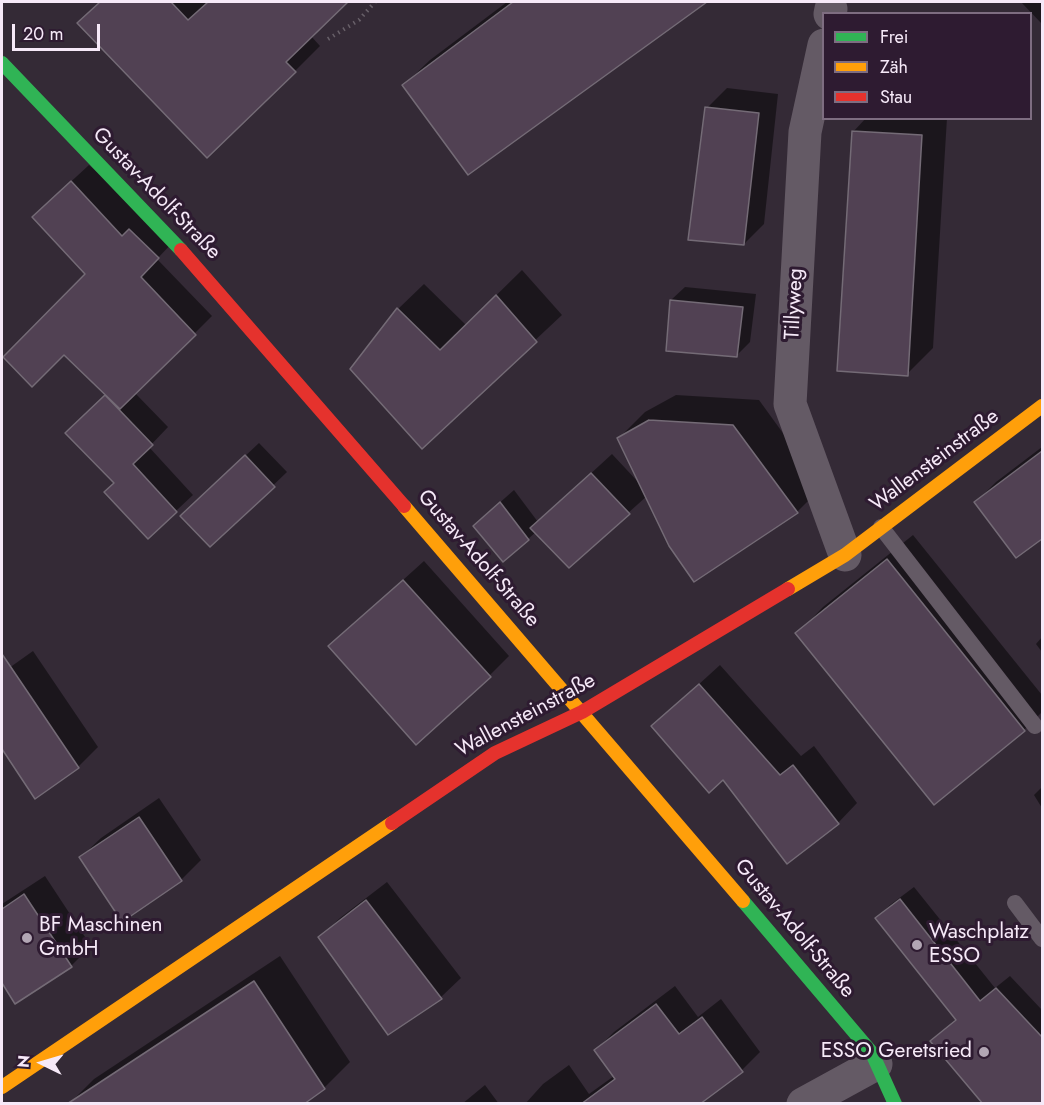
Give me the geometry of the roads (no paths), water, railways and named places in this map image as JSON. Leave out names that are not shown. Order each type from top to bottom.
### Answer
[{"type":"street","name":"Tillyweg","points":[[822,54],[804,132],[789,404],[844,555]]},
{"type":"street","name":"Gustav-Adolf-Straße","points":[[2,63],[200,269],[582,712],[872,1053],[895,1104]]},
{"type":"street","name":"Wallensteinstraße","points":[[2,1087],[495,753],[582,712],[844,555],[1042,406]]},
{"type":"street","points":[[802,1104],[876,1064]]},
{"type":"lane","points":[[881,527],[1035,726]]},
{"type":"lane","points":[[1015,903],[1042,939]]},
{"type":"place","name":"BF Maschinen GmbH","points":[[27,938]]},
{"type":"place","name":"Waschplatz ESSO","points":[[917,945]]},
{"type":"place","name":"ESSO Geretsried","points":[[984,1052]]}]
